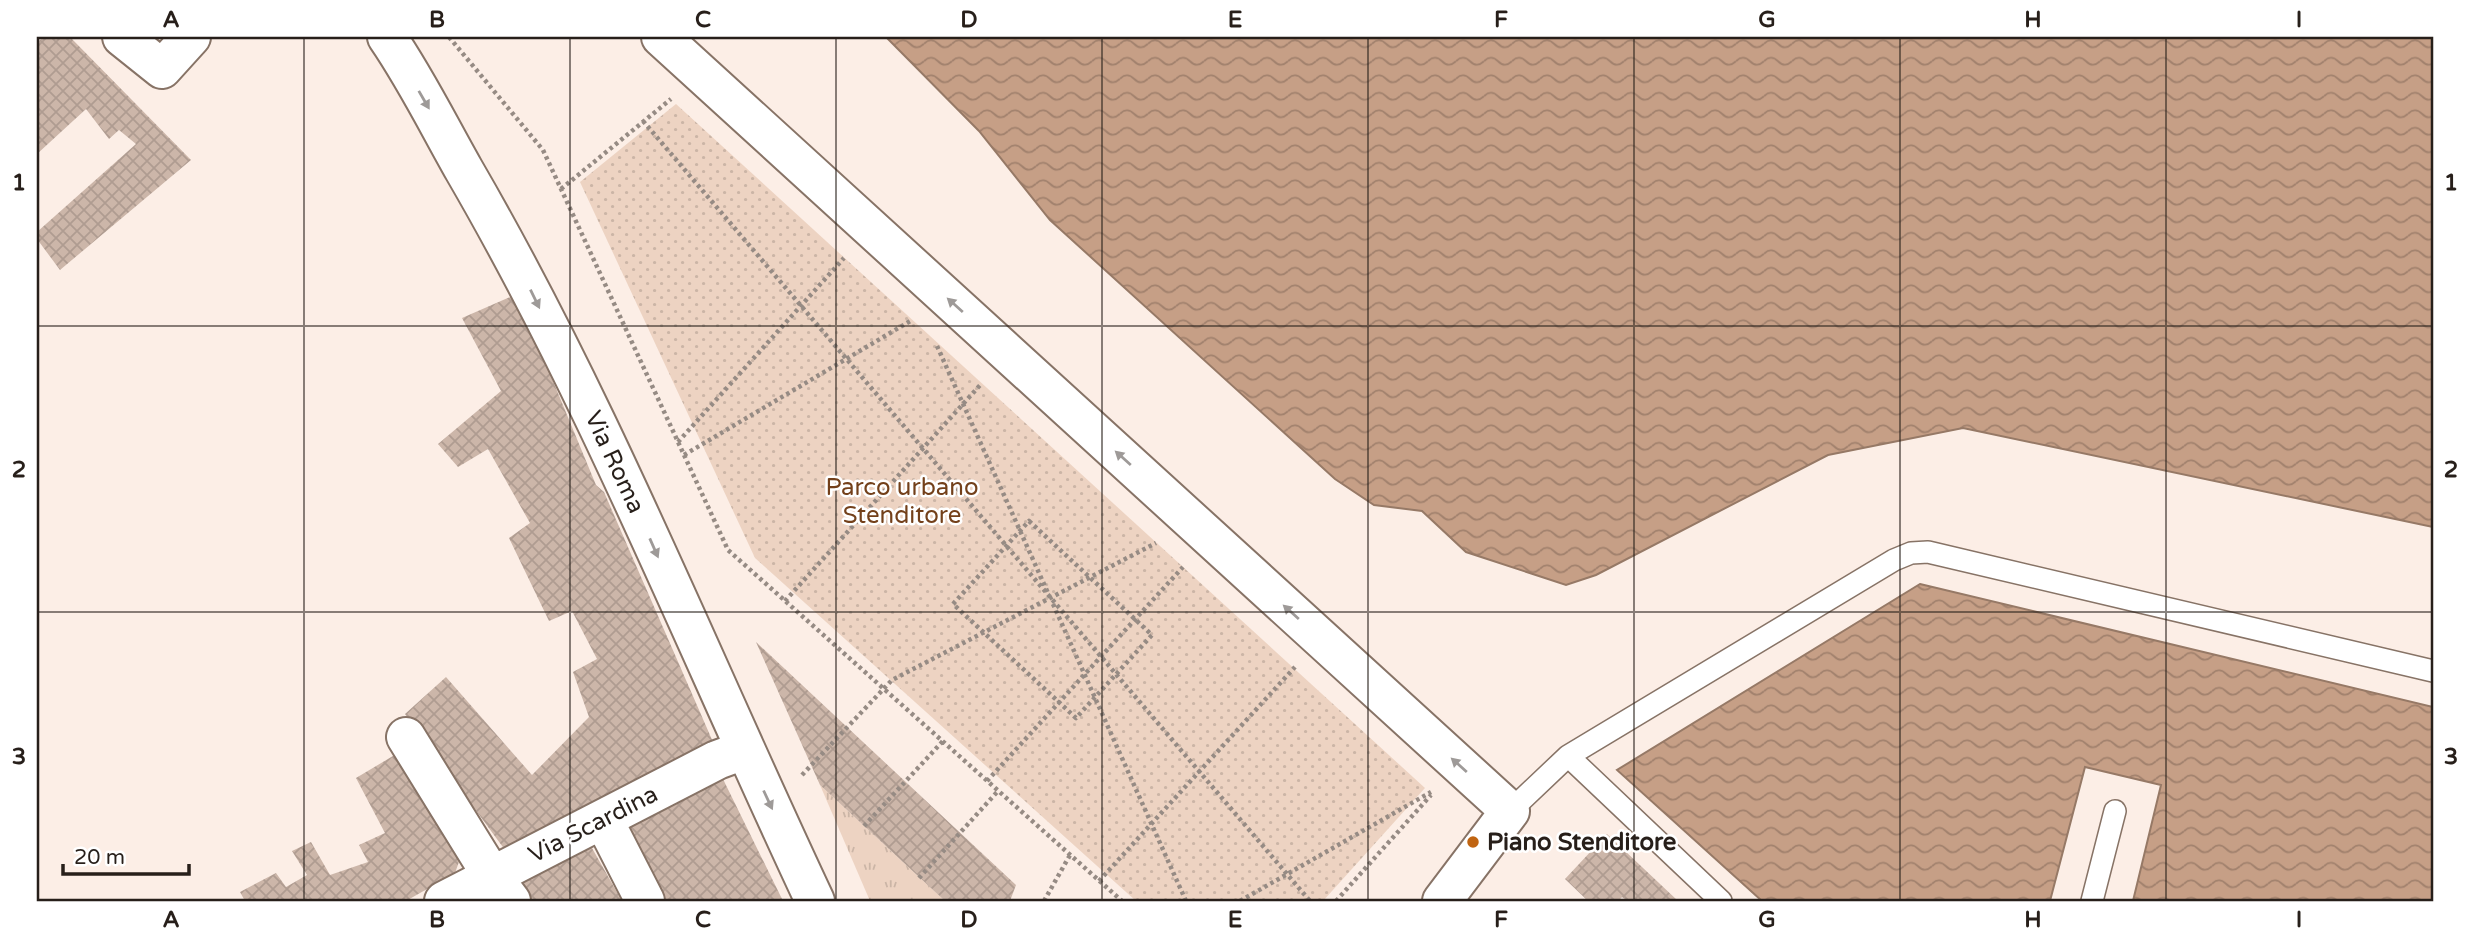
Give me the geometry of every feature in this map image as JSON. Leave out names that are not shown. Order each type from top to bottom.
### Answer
[{"type":"street","points":[[122,37],[162,69],[191,37]]},
{"type":"street","points":[[661,37],[1510,811],[1442,901]]},
{"type":"street","name":"Via Roma","points":[[391,38],[513,254],[612,454],[744,750],[815,901]]},
{"type":"street","points":[[405,737],[501,888]]},
{"type":"street","name":"Via Scardina","points":[[444,901],[501,888],[603,819],[717,760],[744,750]]},
{"type":"street","points":[[603,819],[645,901]]},
{"type":"lane","points":[[1510,811],[1568,756],[1894,560],[1911,553],[1928,552],[2433,671]]},
{"type":"lane","points":[[1568,756],[1721,901]]},
{"type":"lane","points":[[2092,901],[2115,811]]},
{"type":"path","points":[[449,37],[543,150],[729,550],[1122,901]]},
{"type":"path","points":[[561,188],[680,91]]},
{"type":"path","points":[[643,121],[1310,901]]},
{"type":"path","points":[[678,442],[852,250]]},
{"type":"path","points":[[684,455],[922,313]]},
{"type":"path","points":[[932,336],[1186,901]]},
{"type":"path","points":[[785,601],[1008,354]]},
{"type":"path","points":[[1029,521],[1152,635],[1076,718],[953,604],[1020,531],[1029,521]]},
{"type":"path","points":[[811,767],[892,680],[1166,538]]},
{"type":"path","points":[[988,781],[1190,560]]},
{"type":"path","points":[[1099,881],[1300,661]]},
{"type":"path","points":[[864,826],[943,741]]},
{"type":"path","points":[[1241,901],[1438,788],[1336,901]]},
{"type":"path","points":[[919,878],[998,791]]},
{"type":"path","points":[[1044,901],[1070,855]]},
{"type":"green space","name":"Parco urbano Stenditore","points":[[676,104],[1425,788],[1323,901],[1136,901],[755,558],[580,182]]},
{"type":"green space","points":[[820,785],[945,901],[870,901]]},
{"type":"water","points":[[886,37],[2433,37],[2433,527],[1963,428],[1828,455],[1596,575],[1566,585],[1466,552],[1422,511],[1374,505],[1335,479],[1050,220],[979,131]]},
{"type":"water","points":[[1920,584],[2433,707],[2433,901],[2133,901],[2161,785],[2085,767],[2050,901],[1762,901],[1617,770]]},
{"type":"building","points":[[43,37],[70,37],[191,160],[60,270],[37,239],[37,232],[136,144],[119,130],[109,139],[86,109],[37,154],[37,43]]},
{"type":"building","points":[[517,294],[596,485],[604,492],[713,742],[505,850],[405,714],[446,677],[532,775],[589,717],[573,672],[597,659],[572,611],[549,621],[509,538],[530,523],[488,449],[458,467],[438,444],[501,391],[462,318]]},
{"type":"building","points":[[756,642],[1016,885],[1010,901],[945,901],[820,785]]},
{"type":"building","points":[[403,750],[460,859],[455,873],[406,901],[245,901],[240,892],[276,873],[286,887],[307,875],[292,851],[311,842],[330,875],[368,862],[359,845],[385,833],[356,778]]},
{"type":"building","points":[[721,775],[783,901],[660,901],[622,827]]},
{"type":"building","points":[[1607,834],[1677,900],[1627,901],[1622,897],[1618,901],[1588,901],[1565,879]]},
{"type":"building","points":[[588,841],[622,901],[529,901],[517,880]]},
{"type":"place","name":"Piano Stenditore","points":[[1473,842]]}]
